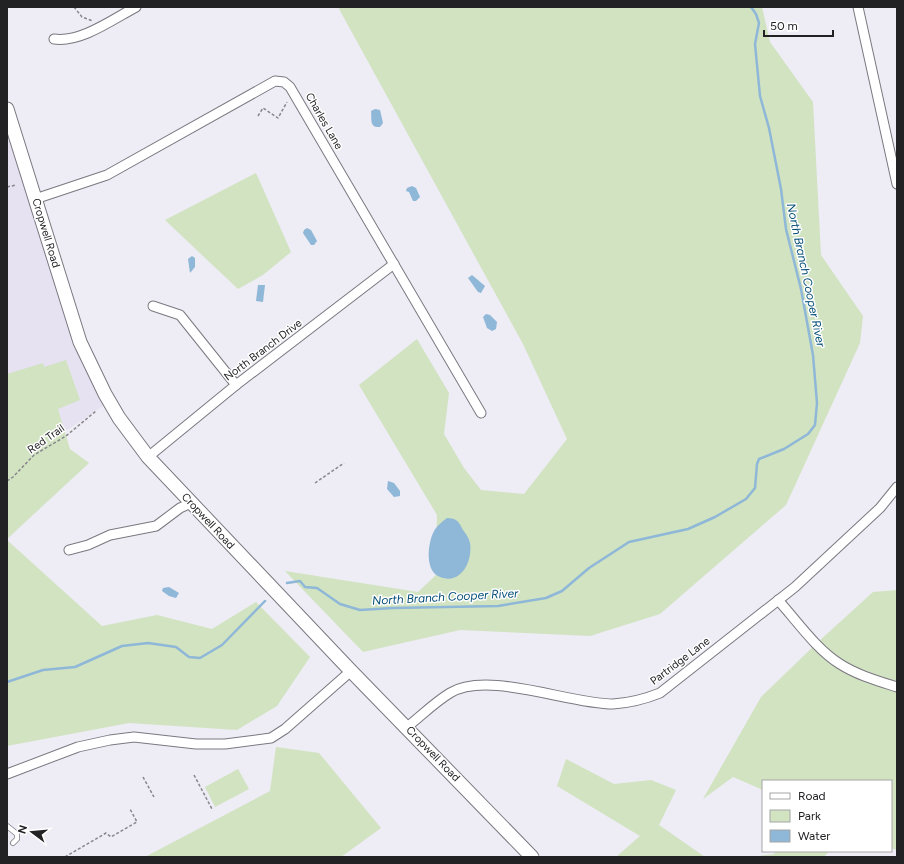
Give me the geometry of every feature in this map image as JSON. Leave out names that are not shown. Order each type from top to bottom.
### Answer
[{"type":"street","points":[[54,40],[65,41],[80,37],[136,7]]},
{"type":"street","points":[[858,7],[897,184]]},
{"type":"street","name":"Charles Lane","points":[[35,199],[107,175],[276,81],[284,82],[290,87],[481,412]]},
{"type":"street","name":"Cropwell Road","points":[[7,109],[80,342],[91,369],[119,418],[148,457],[351,671],[532,857]]},
{"type":"street","name":"North Branch Drive","points":[[148,457],[236,385],[394,264]]},
{"type":"street","points":[[153,306],[180,315],[236,385]]},
{"type":"street","name":"Partridge Lane","points":[[407,728],[450,692],[479,686],[502,686],[596,703],[612,704],[643,700],[666,688],[778,600],[880,508],[897,487]]},
{"type":"street","points":[[69,550],[88,545],[110,535],[156,526],[180,508],[192,503]]},
{"type":"street","points":[[778,600],[818,645],[839,664],[859,674],[897,687]]},
{"type":"street","points":[[7,774],[78,748],[110,740],[134,738],[196,744],[225,744],[271,738],[284,729],[351,671]]},
{"type":"lane","points":[[7,826],[17,834],[17,839],[13,843]]},
{"type":"path","points":[[74,7],[82,17],[93,21]]},
{"type":"path","points":[[258,116],[263,108],[278,118],[288,100]]},
{"type":"path","points":[[7,187],[16,185]]},
{"type":"path","name":"Red Trail","points":[[7,481],[13,477],[34,455],[66,436],[96,412]]},
{"type":"path","points":[[315,483],[344,463]]},
{"type":"path","points":[[194,775],[212,809]]},
{"type":"path","points":[[143,777],[154,797]]},
{"type":"path","points":[[65,857],[106,833],[111,837],[137,822],[130,809]]},
{"type":"shaded area","points":[[7,109],[62,284],[109,402],[7,470]]},
{"type":"green space","points":[[338,7],[762,7],[770,42],[813,102],[821,255],[863,316],[860,343],[786,505],[660,614],[590,636],[460,630],[363,652],[285,571],[418,592],[436,575],[437,515],[359,385],[417,339],[449,393],[444,434],[464,468],[481,490],[524,494],[567,439],[523,344]]},
{"type":"green space","points":[[256,173],[291,252],[263,275],[238,289],[165,220]]},
{"type":"green space","points":[[66,360],[80,400],[58,409],[70,449],[89,463],[7,539],[7,374],[43,363],[44,367]]},
{"type":"green space","points":[[7,540],[102,626],[157,615],[212,629],[256,602],[310,657],[277,706],[237,730],[129,723],[7,746]]},
{"type":"green space","points":[[897,590],[897,850],[892,848],[892,780],[762,780],[762,790],[733,777],[703,799],[761,697],[873,592]]},
{"type":"green space","points":[[276,747],[319,753],[381,828],[341,857],[145,857],[270,791]]},
{"type":"green space","points":[[566,759],[614,784],[651,780],[676,790],[659,825],[705,857],[616,857],[640,836],[557,786]]},
{"type":"green space","points":[[238,769],[249,789],[215,807],[205,787]]},
{"type":"green space","points":[[775,852],[828,852],[824,857],[751,857],[774,854]]},
{"type":"water","points":[[375,109],[380,110],[383,123],[380,127],[374,126],[372,122],[371,111]]},
{"type":"water","points":[[412,186],[416,188],[420,197],[416,201],[413,201],[409,192],[406,191],[407,188]]},
{"type":"water","points":[[307,228],[311,230],[317,241],[314,245],[311,245],[303,233]]},
{"type":"water","points":[[192,256],[195,258],[195,267],[190,273],[188,259]]},
{"type":"water","points":[[472,275],[485,286],[481,293],[478,292],[468,278]]},
{"type":"water","points":[[258,285],[265,285],[263,302],[256,301]]},
{"type":"water","points":[[486,314],[490,315],[497,322],[496,329],[492,331],[487,328],[483,317]]},
{"type":"water","points":[[388,481],[394,483],[400,491],[400,496],[394,497],[387,489]]},
{"type":"water","points":[[447,518],[453,519],[459,523],[469,539],[470,550],[467,565],[463,571],[453,578],[446,579],[438,576],[431,567],[429,560],[429,546],[436,528]]},
{"type":"water","points":[[169,587],[179,593],[176,598],[169,596],[162,591],[163,588]]},
{"type":"waterway","name":"North Branch Cooper River","points":[[287,583],[300,581],[305,587],[317,588],[340,604],[360,610],[498,606],[546,598],[562,591],[589,568],[629,542],[688,529],[715,517],[746,499],[755,488],[757,464],[759,459],[784,449],[808,434],[815,425],[817,403],[813,355],[801,289],[786,229],[781,189],[769,128],[760,96],[755,44],[759,23],[756,14],[751,7]]},
{"type":"waterway","name":"North Branch Cooper River","points":[[7,682],[43,670],[75,667],[122,646],[148,643],[176,647],[189,657],[200,658],[222,645],[265,601]]}]
